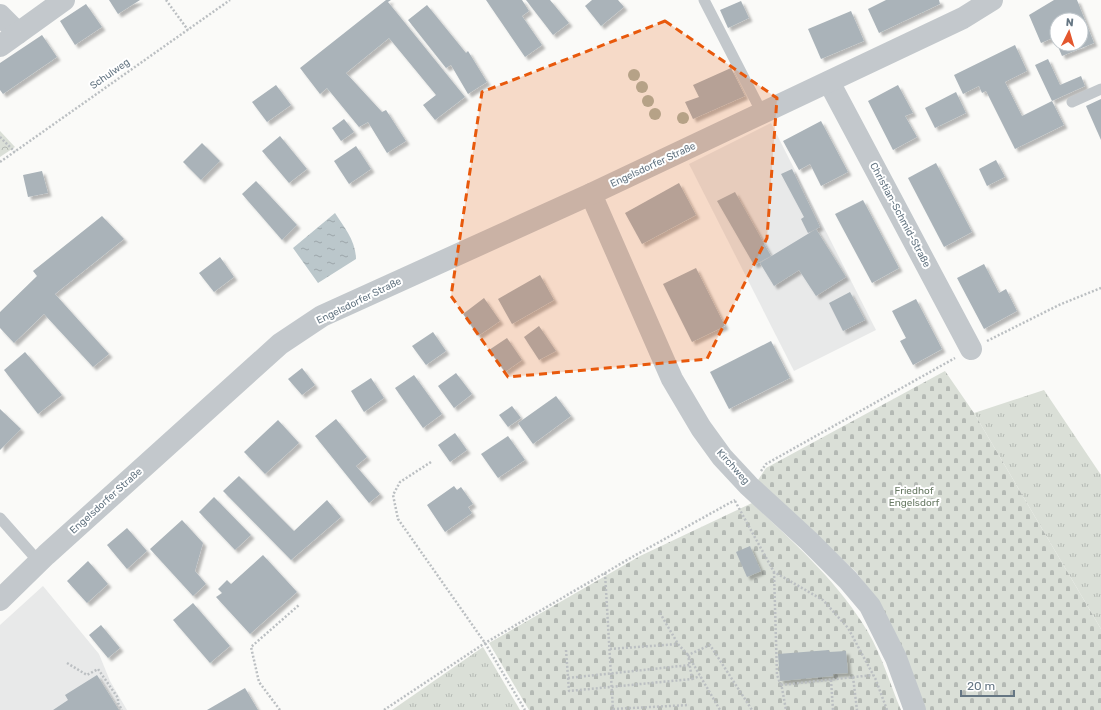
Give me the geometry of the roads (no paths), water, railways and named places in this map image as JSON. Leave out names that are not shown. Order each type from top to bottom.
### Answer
[{"type":"street","points":[[0,46],[64,0]]},
{"type":"street","name":"Engelsdorfer Straße","points":[[0,600],[39,562],[280,344],[322,316],[591,194],[829,82],[962,18],[992,0]]},
{"type":"street","points":[[0,15],[18,33]]},
{"type":"street","name":"Christian-Schmid-Straße","points":[[829,82],[971,349]]},
{"type":"street","name":"Kirchweg","points":[[591,194],[672,379],[700,428],[735,471],[848,580],[870,606],[896,658],[915,710]]},
{"type":"lane","points":[[704,0],[762,113]]},
{"type":"lane","points":[[1072,102],[1101,88]]},
{"type":"lane","points":[[0,518],[39,562]]},
{"type":"water","points":[[335,213],[352,240],[356,259],[318,283],[293,248]]},
{"type":"park label","name":"Friedhof Engelsdorf","points":[[914,496]]}]
